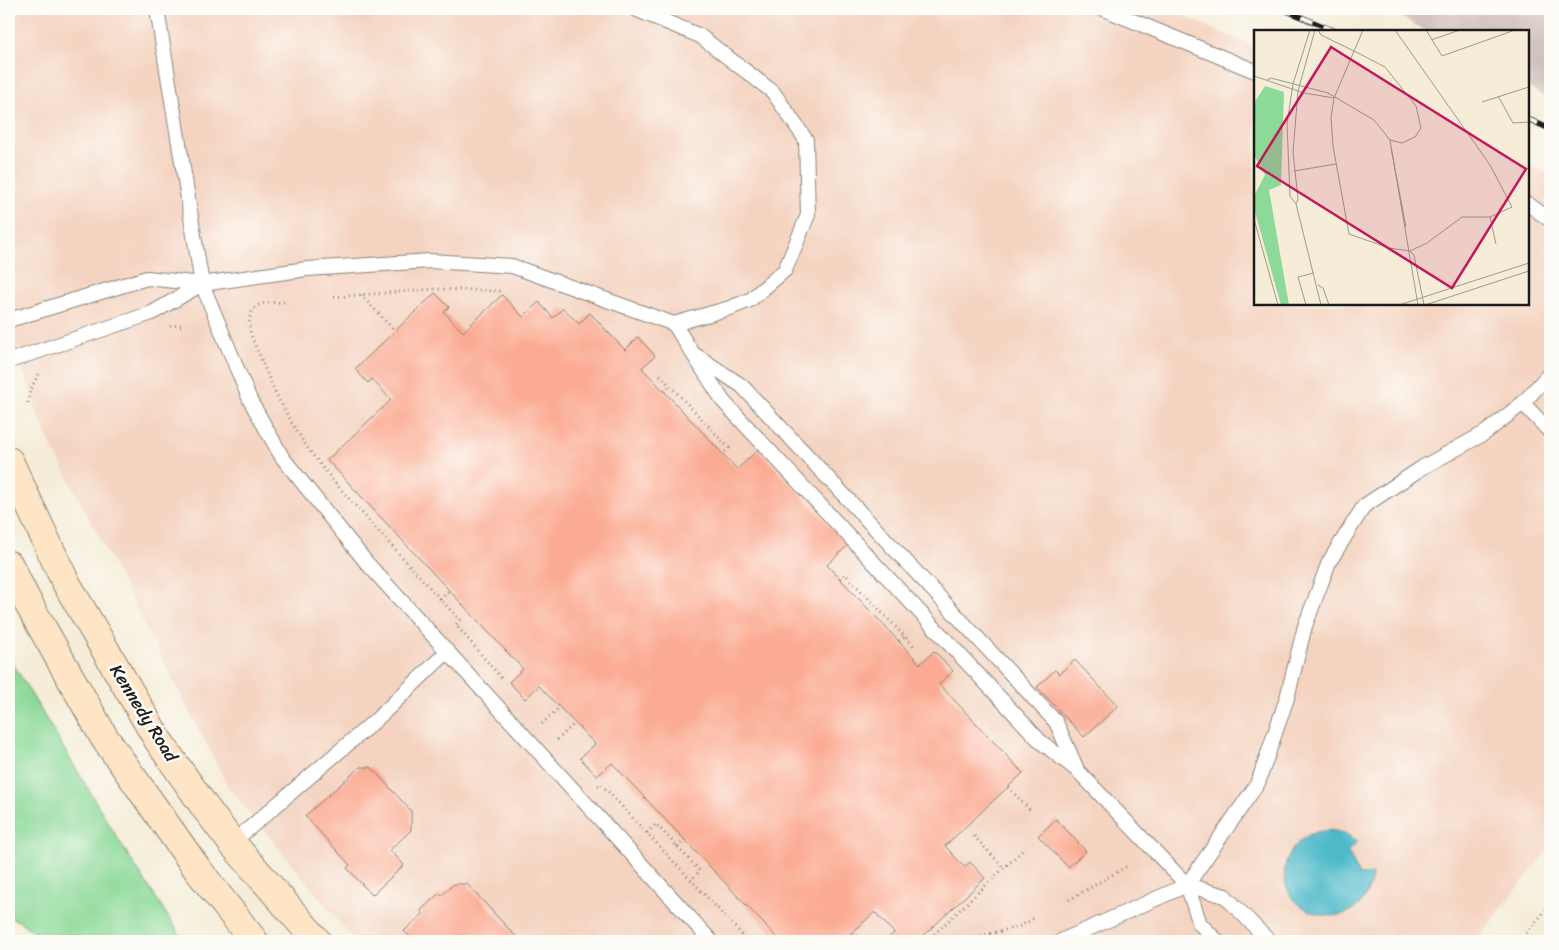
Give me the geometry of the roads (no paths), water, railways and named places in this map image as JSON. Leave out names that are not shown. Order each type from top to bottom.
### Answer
[{"type":"main road","name":"Kennedy Road","points":[[9,461],[65,581],[158,740],[232,843],[317,941]]},
{"type":"main road","points":[[9,565],[27,601],[104,737],[198,870],[254,941]]},
{"type":"lane","points":[[158,9],[202,284],[250,400],[282,457],[366,562],[710,941]]},
{"type":"lane","points":[[9,320],[147,278],[202,284],[307,269],[430,261],[512,266],[674,324],[730,308],[750,300],[785,270],[808,215],[806,140],[773,92],[700,36],[634,9]]},
{"type":"lane","points":[[1104,9],[1254,71]]},
{"type":"lane","points":[[1529,205],[1550,220]]},
{"type":"lane","points":[[9,362],[152,313],[202,284]]},
{"type":"lane","points":[[674,324],[723,401],[1041,742],[1077,770],[1187,885],[1200,924],[1217,941]]},
{"type":"lane","points":[[692,353],[742,386],[1056,722],[1077,770]]},
{"type":"lane","points":[[1061,941],[1187,885],[1258,783],[1287,698],[1305,626],[1322,580],[1329,562],[1364,506],[1423,467],[1485,433],[1523,403],[1550,373]]},
{"type":"lane","points":[[1523,403],[1550,432]]},
{"type":"lane","points":[[232,843],[377,719],[447,652]]},
{"type":"lane","points":[[1187,885],[1225,896],[1269,941]]},
{"type":"water","points":[[1329,830],[1345,833],[1358,842],[1348,851],[1359,875],[1372,874],[1365,897],[1351,911],[1334,916],[1316,913],[1300,904],[1288,891],[1284,873],[1291,852],[1302,839],[1317,832]]},
{"type":"railway","points":[[1282,9],[1333,30]]},
{"type":"railway","points":[[1529,119],[1550,129]]}]
